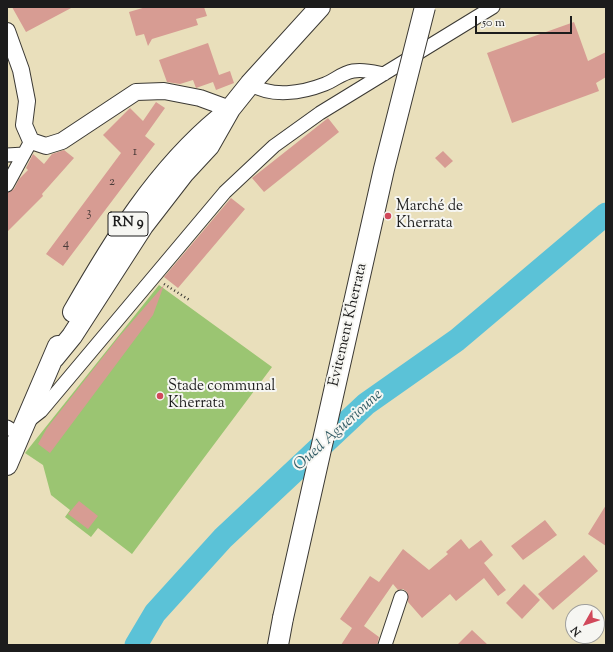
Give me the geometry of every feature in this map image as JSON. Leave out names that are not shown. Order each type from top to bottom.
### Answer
[{"type":"main road","name":"RN 9","points":[[7,465],[17,429],[54,358],[72,336],[143,226],[184,173],[209,146],[230,109],[250,84],[320,7]]},
{"type":"main road","name":"Evitement Kherrata","points":[[278,645],[384,169],[425,7]]},
{"type":"street","points":[[17,429],[41,411],[225,192],[274,146],[320,113],[493,7]]},
{"type":"street","points":[[7,31],[21,70],[27,101],[24,125],[28,147],[7,185]]},
{"type":"street","points":[[250,84],[258,89],[282,93],[304,90],[320,85],[343,74],[355,71],[370,71],[384,74]]},
{"type":"street","points":[[7,155],[28,147],[46,146],[62,141],[136,92],[171,92],[200,98],[230,109]]},
{"type":"street","points":[[385,645],[401,597]]},
{"type":"path","points":[[153,277],[191,301]]},
{"type":"green space","name":"Stade communal Kherrata","points":[[159,285],[272,367],[132,554],[98,528],[91,537],[65,517],[70,510],[51,495],[43,465],[25,453]]},
{"type":"building","points":[[12,7],[73,7],[26,32]]},
{"type":"building","points":[[146,7],[204,7],[207,16],[196,19],[198,25],[152,39],[148,46],[144,34],[136,36],[129,12]]},
{"type":"building","points":[[574,22],[588,61],[606,52],[606,77],[596,83],[599,91],[512,123],[487,53]]},
{"type":"building","points":[[208,43],[219,75],[230,71],[234,83],[216,90],[213,82],[196,88],[193,80],[180,84],[167,82],[159,60]]},
{"type":"building","points":[[156,102],[165,108],[145,136],[155,144],[63,266],[46,254],[121,153],[103,135],[130,108],[143,121]]},
{"type":"building","points":[[328,118],[339,132],[264,192],[252,178]]},
{"type":"building","points":[[64,150],[74,158],[42,194],[43,196],[7,232],[7,193],[14,189],[19,179],[28,170],[26,168],[33,154],[44,164],[52,154]]},
{"type":"building","points":[[443,151],[453,161],[445,168],[435,158]]},
{"type":"building","points":[[231,198],[245,209],[178,288],[164,277]]},
{"type":"building","points":[[164,285],[153,315],[50,453],[38,444],[47,428],[118,338]]},
{"type":"building","points":[[79,501],[98,516],[88,529],[68,514]]},
{"type":"building","points":[[606,505],[606,546],[588,534]]},
{"type":"building","points":[[545,520],[557,535],[523,560],[511,546]]},
{"type":"building","points":[[461,539],[469,549],[481,540],[493,555],[484,563],[506,590],[498,596],[484,578],[456,601],[450,594],[422,618],[408,602],[407,592],[403,589],[398,590],[393,584],[364,626],[379,637],[377,645],[341,645],[352,628],[340,619],[370,576],[379,582],[403,549],[429,570],[448,554],[446,552]]},
{"type":"building","points":[[584,555],[598,571],[553,610],[538,594]]},
{"type":"building","points":[[524,584],[540,600],[522,619],[506,603]]},
{"type":"building","points":[[472,630],[488,645],[457,645]]},
{"type":"waterway","name":"Oued Aguerioune","points":[[136,645],[155,613],[223,538],[366,404],[457,340],[606,214]]},
{"type":"place","name":"Marché de Kherrata","points":[[388,216]]},
{"type":"place","name":"Stade communal Kherrata","points":[[160,396]]}]
